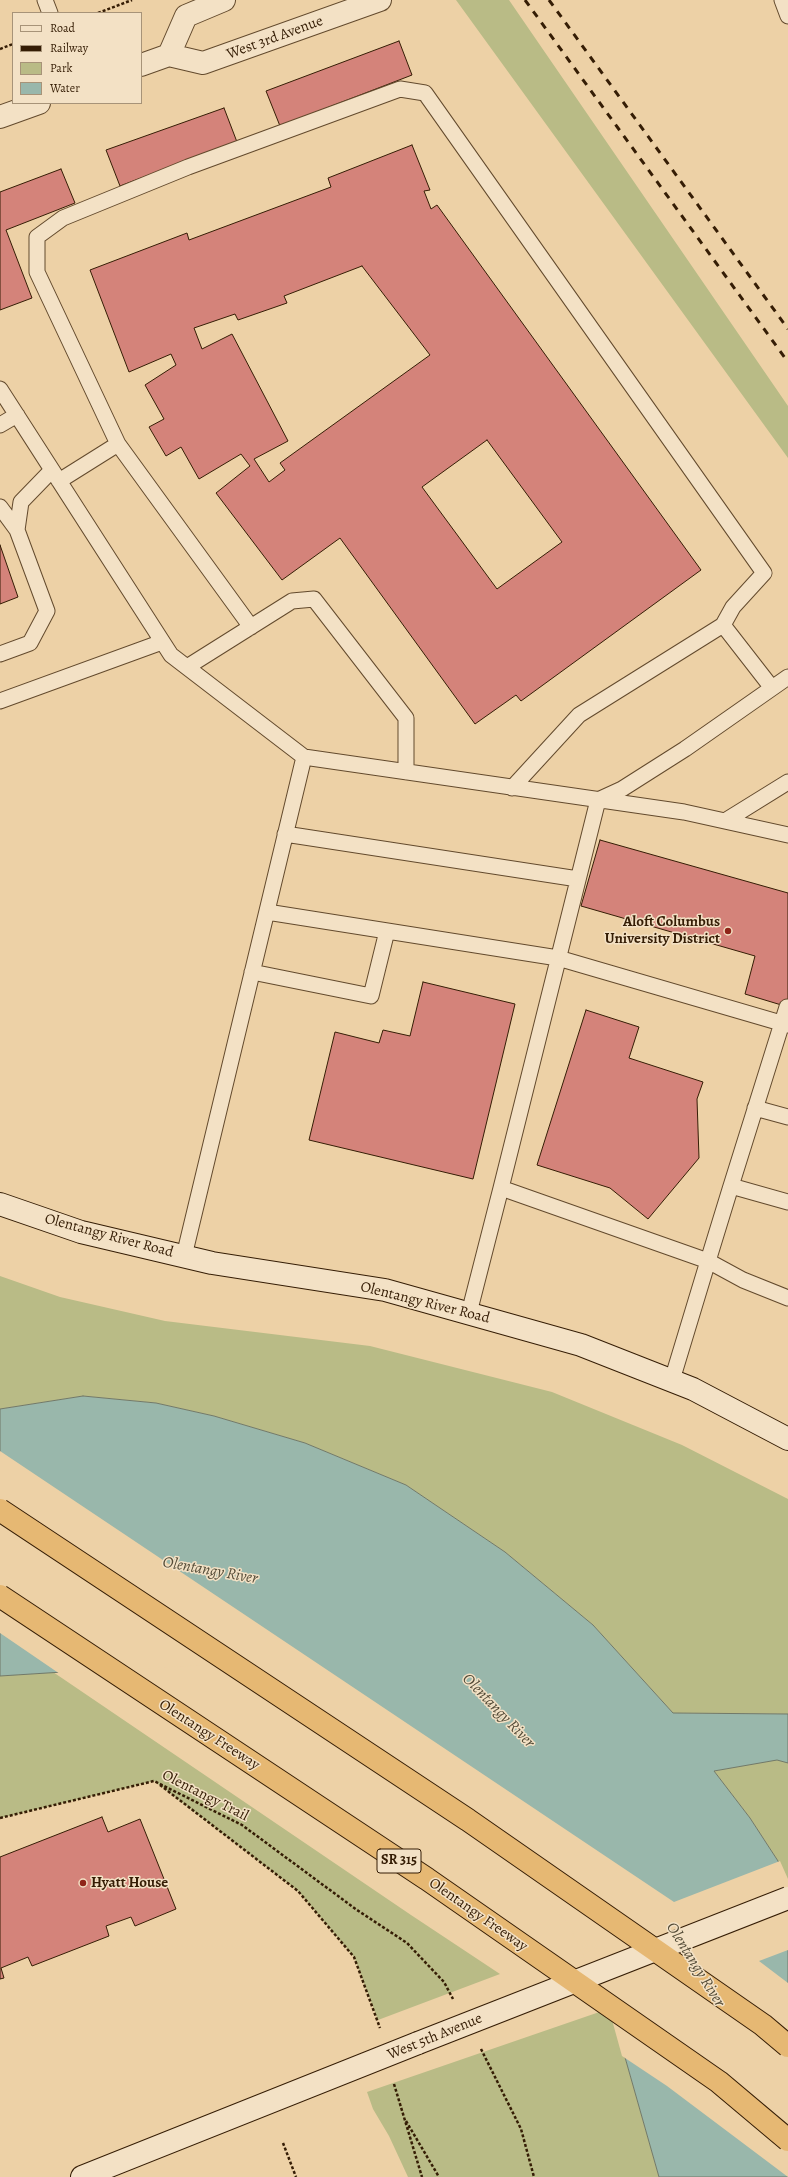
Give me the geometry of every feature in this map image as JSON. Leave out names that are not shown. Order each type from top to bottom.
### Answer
[{"type":"highway","points":[[0,1510],[468,1820],[763,2025],[788,2046]]},
{"type":"highway","name":"Olentangy Freeway","points":[[0,1596],[427,1879],[719,2082],[788,2140]]},
{"type":"main road","points":[[142,65],[169,55],[186,16],[224,0]]},
{"type":"main road","points":[[322,21],[327,9],[342,0]]},
{"type":"main road","name":"West 3rd Avenue","points":[[169,55],[203,63],[380,0]]},
{"type":"main road","points":[[0,117],[35,104]]},
{"type":"main road","name":"Olentangy River Road","points":[[0,1204],[81,1232],[212,1263],[385,1290],[581,1345],[672,1380],[788,1439]]},
{"type":"main road","name":"West 5th Avenue","points":[[82,2177],[788,1898]]},
{"type":"lane","points":[[45,0],[50,12]]},
{"type":"lane","points":[[782,0],[788,16]]},
{"type":"lane","points":[[251,627],[118,444],[37,272],[37,237],[63,218],[188,167],[400,89],[425,93],[764,573],[733,607],[724,625],[579,715],[512,788]]},
{"type":"lane","points":[[0,389],[171,655],[304,757],[684,812],[788,835]]},
{"type":"lane","points":[[0,425],[17,415]]},
{"type":"lane","points":[[17,530],[21,502],[56,475],[118,444]]},
{"type":"lane","points":[[0,506],[17,530],[47,611],[30,643],[0,654]]},
{"type":"lane","points":[[187,667],[292,601],[314,599],[406,718],[406,772]]},
{"type":"lane","points":[[724,625],[772,688]]},
{"type":"lane","points":[[0,701],[162,642]]},
{"type":"lane","points":[[469,1313],[598,800],[628,785],[788,678]]},
{"type":"lane","points":[[184,1256],[304,757]]},
{"type":"lane","points":[[725,821],[788,782]]},
{"type":"lane","points":[[285,834],[578,879]]},
{"type":"lane","points":[[267,912],[558,958],[784,1024]]},
{"type":"lane","points":[[252,972],[371,996],[387,931]]},
{"type":"lane","points":[[672,1380],[755,1108],[784,1024],[787,1007]]},
{"type":"lane","points":[[755,1108],[788,1117]]},
{"type":"lane","points":[[731,1186],[788,1202]]},
{"type":"lane","points":[[501,1188],[708,1261],[743,1280],[788,1298]]},
{"type":"path","points":[[101,12],[132,0]]},
{"type":"path","points":[[0,49],[12,44]]},
{"type":"path","points":[[154,1781],[298,1891],[354,1957],[378,2020],[386,2057],[403,2118],[422,2177]]},
{"type":"path","name":"Olentangy Trail","points":[[0,1818],[154,1781],[242,1825],[317,1880]]},
{"type":"path","points":[[403,2118],[439,2177]]},
{"type":"path","points":[[283,2143],[296,2177]]},
{"type":"green space","points":[[456,0],[509,0],[788,406],[788,458]]},
{"type":"green space","points":[[0,1276],[60,1297],[165,1321],[370,1346],[552,1392],[682,1445],[788,1499],[788,1714],[673,1713],[593,1625],[505,1552],[406,1485],[305,1443],[214,1416],[156,1403],[83,1396],[0,1409]]},
{"type":"green space","points":[[53,1672],[500,1974],[378,2020],[354,1957],[298,1891],[154,1781],[0,1818],[0,1676]]},
{"type":"green space","points":[[777,1759],[788,1763],[788,1884],[778,1861],[750,1818],[714,1771]]},
{"type":"green space","points":[[611,2008],[659,2177],[408,2177],[389,2136],[373,2109],[367,2092]]},
{"type":"water","name":"Olentangy River","points":[[83,1396],[156,1403],[214,1416],[305,1443],[406,1485],[505,1552],[593,1625],[673,1713],[788,1714],[788,1763],[777,1760],[714,1771],[750,1818],[778,1861],[788,1884],[788,2177],[659,2177],[611,2008],[570,1924],[481,1828],[220,1662],[0,1676],[0,1409]]},
{"type":"pier","points":[[0,1451],[674,1902],[780,1861],[788,1879],[788,1950],[759,1961],[788,1983],[788,2177],[667,2086],[622,2056],[609,2009],[569,1925],[480,1829],[220,1664],[60,1674],[0,1633]]},
{"type":"building","points":[[399,41],[412,75],[280,126],[266,91]]},
{"type":"building","points":[[224,108],[237,142],[120,186],[106,150]]},
{"type":"building","points":[[412,145],[430,190],[424,191],[431,209],[437,205],[701,570],[521,701],[516,695],[475,724],[340,538],[282,580],[216,493],[250,466],[241,454],[199,479],[181,447],[166,456],[149,427],[164,419],[145,385],[176,365],[171,354],[129,372],[90,270],[187,233],[189,240],[331,187],[328,178]],"holes":[[[362,266],[430,355],[280,463],[285,470],[269,482],[254,459],[288,441],[232,334],[202,349],[194,328],[235,314],[238,320],[287,303],[284,296]],[[487,440],[562,542],[497,589],[422,487]]]},
{"type":"building","points":[[61,169],[75,203],[6,230],[32,298],[0,310],[0,192]]},
{"type":"building","points":[[0,545],[18,597],[0,604]]},
{"type":"building","name":"Aloft Columbus University District","points":[[600,840],[788,893],[788,1007],[745,994],[755,956],[581,906]]},
{"type":"building","points":[[423,982],[515,1004],[473,1179],[309,1140],[335,1032],[379,1043],[383,1030],[410,1036]]},
{"type":"building","points":[[586,1010],[639,1027],[629,1058],[703,1082],[697,1099],[699,1158],[648,1219],[610,1188],[537,1165]]},
{"type":"building","name":"Hyatt House","points":[[102,1817],[108,1832],[140,1819],[176,1909],[135,1926],[131,1917],[106,1926],[109,1936],[32,1966],[28,1957],[1,1968],[4,1978],[0,1979],[0,1857]]},
{"type":"railway","points":[[525,0],[788,362]]},
{"type":"railway","points":[[549,0],[788,329]]},
{"type":"place","name":"Aloft Columbus University District","points":[[728,931]]},
{"type":"place","name":"Hyatt House","points":[[83,1883]]}]
